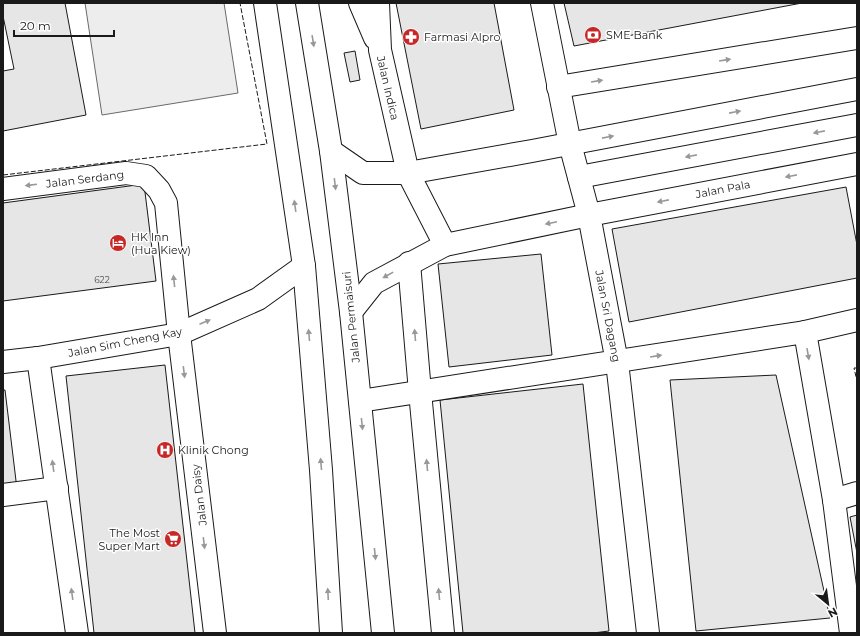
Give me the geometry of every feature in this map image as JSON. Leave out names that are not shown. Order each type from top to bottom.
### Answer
[{"type":"street","points":[[265,3],[304,266],[321,470],[331,633]]},
{"type":"street","name":"Jalan Permaisuri","points":[[307,3],[331,151],[351,312],[383,633]]},
{"type":"street","points":[[360,3],[380,50]]},
{"type":"street","name":"Jalan Indica","points":[[378,3],[380,50],[408,173],[445,245]]},
{"type":"street","name":"Jalan Sri Dagang","points":[[542,3],[570,144],[589,215],[617,362],[648,633]]},
{"type":"street","points":[[558,87],[857,38]]},
{"type":"street","points":[[331,151],[363,173],[408,173],[570,144],[857,89]]},
{"type":"street","points":[[579,177],[857,125]]},
{"type":"street","name":"Jalan Pala","points":[[351,312],[374,283],[445,245],[589,215],[857,164]]},
{"type":"street","name":"Jalan Serdang","points":[[3,189],[126,173],[146,176],[160,190],[166,203],[179,334]]},
{"type":"street","points":[[409,264],[443,633]]},
{"type":"street","name":"Jalan Sim Cheng Kay","points":[[3,362],[38,358],[179,334],[258,299],[304,266]]},
{"type":"street","points":[[360,401],[804,332],[857,320]]},
{"type":"street","points":[[804,332],[834,500],[851,633]]},
{"type":"street","name":"Jalan Daisy","points":[[179,334],[215,633]]},
{"type":"street","points":[[38,358],[77,633]]},
{"type":"street","points":[[3,495],[57,488]]},
{"type":"street","points":[[834,500],[857,493]]},
{"type":"shaded area","points":[[85,3],[224,3],[238,93],[102,115]]},
{"type":"building","points":[[3,3],[65,3],[86,115],[3,131],[3,71],[14,69],[3,16]]},
{"type":"building","points":[[396,3],[494,3],[514,110],[421,129]]},
{"type":"building","points":[[564,3],[802,3],[574,46]]},
{"type":"building","points":[[355,51],[360,80],[350,82],[344,53]]},
{"type":"building","points":[[144,184],[156,281],[3,301],[3,203]]},
{"type":"building","points":[[846,187],[857,245],[857,278],[629,322],[612,229]]},
{"type":"building","points":[[541,254],[552,355],[449,367],[438,264]]},
{"type":"building","points":[[165,365],[195,633],[94,633],[66,376]]},
{"type":"building","points":[[776,375],[830,618],[696,631],[670,380]]},
{"type":"building","points":[[583,384],[609,631],[593,633],[463,633],[440,400]]},
{"type":"building","points":[[3,390],[5,390],[17,489],[3,491]]},
{"type":"building","points":[[857,515],[857,553],[850,517]]},
{"type":"fence","points":[[3,175],[267,144],[240,3]]},
{"type":"fence","points":[[857,368],[854,368],[857,381]]},
{"type":"place","name":"SME Bank","points":[[593,35]]},
{"type":"place","name":"Farmasi Alpro","points":[[411,37]]},
{"type":"place","name":"HK Inn (Hua Kiew)","points":[[118,243]]},
{"type":"place","name":"Klinik Chong","points":[[165,450]]},
{"type":"place","name":"The Most Super Mart","points":[[173,539]]}]
